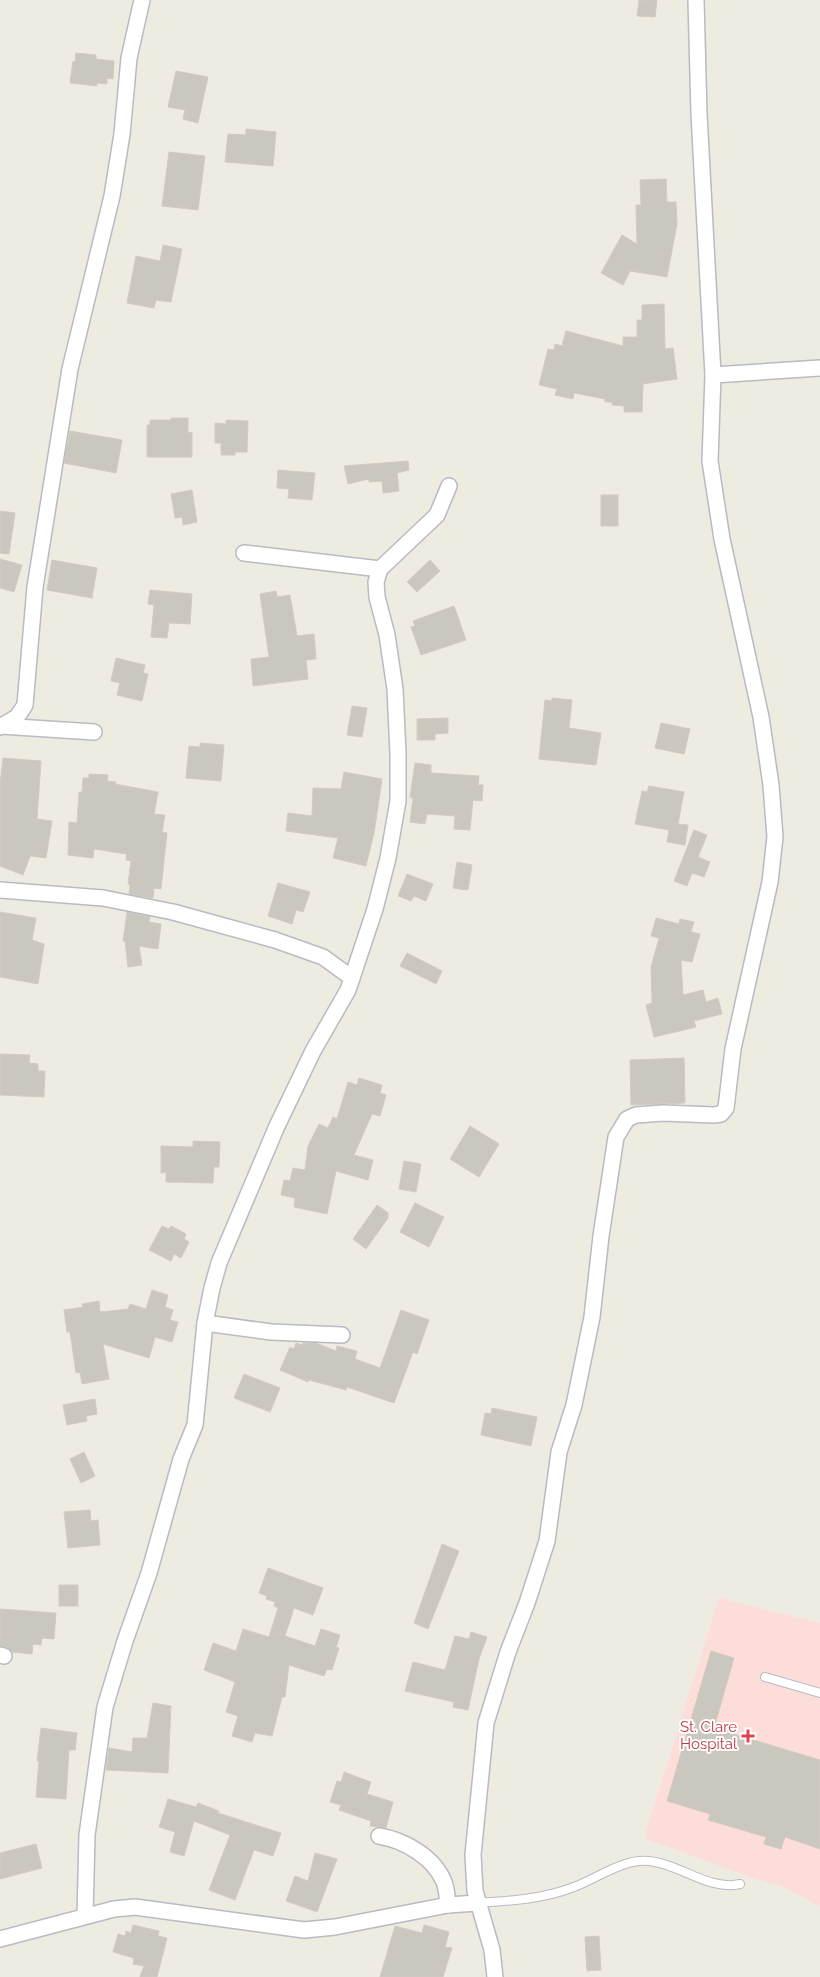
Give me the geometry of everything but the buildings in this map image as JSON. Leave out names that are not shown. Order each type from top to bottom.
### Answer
[{"type":"street","points":[[1,726],[17,717],[25,705],[35,587],[70,368],[112,196],[122,134],[129,58],[142,0]]},
{"type":"street","points":[[495,1977],[492,1950],[477,1903],[473,1855],[486,1723],[508,1652],[527,1603],[547,1541],[559,1452],[574,1405],[592,1317],[601,1236],[612,1177],[612,1154],[616,1137],[627,1119],[636,1114],[714,1115],[721,1114],[726,1108],[733,1049],[770,882],[775,837],[761,717],[722,539],[710,462],[713,375],[696,0]]},
{"type":"street","points":[[713,375],[820,368]]},
{"type":"street","points":[[85,1916],[86,1835],[105,1707],[125,1641],[149,1573],[181,1458],[195,1425],[204,1323],[219,1263],[277,1126],[313,1051],[348,990],[375,909],[388,858],[398,801],[395,689],[387,635],[377,597],[376,582],[380,569],[436,515],[450,486]]},
{"type":"street","points":[[244,553],[380,569]]},
{"type":"street","points":[[1,726],[94,732]]},
{"type":"street","points":[[0,890],[103,898],[173,912],[275,940],[323,957],[352,978]]},
{"type":"street","points":[[204,1323],[270,1332],[342,1335]]},
{"type":"street","points":[[379,1836],[398,1839],[430,1862],[445,1884],[448,1905]]},
{"type":"street","points":[[0,1938],[85,1916],[135,1907],[230,1919],[282,1929],[304,1930],[448,1905],[477,1903]]},
{"type":"lane","points":[[765,1677],[820,1692]]},
{"type":"lane","points":[[477,1903],[539,1897],[575,1887],[596,1875],[623,1866],[648,1861],[726,1887],[740,1884]]},
{"type":"shaded area","name":"St. Clare Hospital","points":[[719,1598],[820,1623],[820,1906],[781,1886],[753,1878],[644,1838]]},
{"type":"place","name":"St. Clare Hospital","points":[[748,1736]]}]
